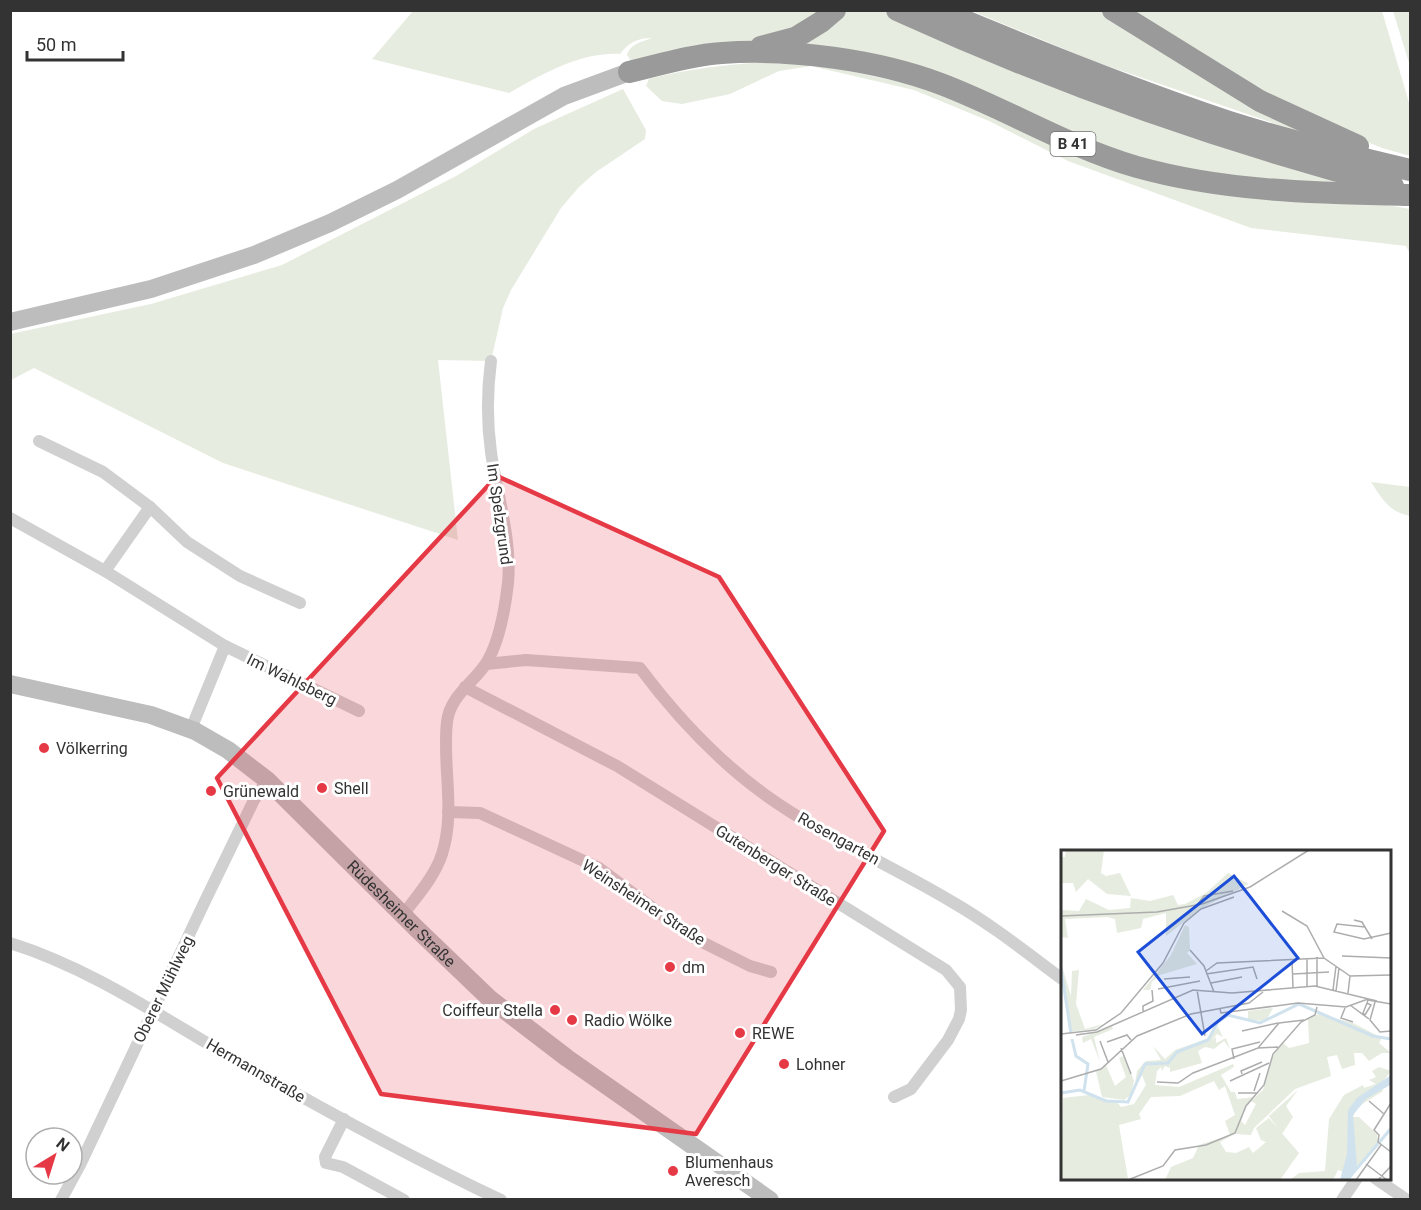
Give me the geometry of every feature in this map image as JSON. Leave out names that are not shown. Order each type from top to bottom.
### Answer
[{"type":"highway","name":"B 41","points":[[745,52],[795,38],[821,22],[835,10]]},
{"type":"highway","points":[[897,10],[934,18],[1230,122],[1340,154],[1410,169]]},
{"type":"highway","points":[[1113,10],[1260,101],[1410,169]]},
{"type":"highway","points":[[934,18],[1012,60],[1111,98],[1241,143],[1410,190]]},
{"type":"highway","name":"B 41","points":[[629,72],[719,53],[745,52],[829,57],[880,66],[940,83],[1071,143],[1133,166],[1167,175],[1259,189],[1410,195]]},
{"type":"street","points":[[10,322],[151,289],[254,255],[330,223],[396,190],[564,96],[629,72]]},
{"type":"street","name":"Im Spelzgrund","points":[[403,915],[425,885],[442,855],[447,837],[448,812],[447,722],[453,703],[486,664],[494,648],[508,581],[507,541],[490,442],[488,399],[491,362]]},
{"type":"street","points":[[39,441],[103,472],[150,507],[187,542],[231,570],[300,603]]},
{"type":"street","points":[[105,571],[150,507]]},
{"type":"street","name":"Im Wahlsberg","points":[[10,518],[105,571],[225,646],[359,711]]},
{"type":"street","name":"Im Wahlsberg","points":[[191,729],[225,646]]},
{"type":"street","name":"Rosengarten","points":[[486,664],[526,660],[640,668],[657,691],[708,747],[765,795],[954,903],[989,925],[1061,978]]},
{"type":"street","name":"Rüdesheimer Straße","points":[[10,684],[151,715],[191,729],[228,750],[267,780],[490,999],[579,1066],[770,1200]]},
{"type":"street","name":"Gutenberger Straße","points":[[465,687],[617,766],[946,970],[960,987],[959,1019],[948,1040],[911,1089],[894,1097]]},
{"type":"street","name":"Oberer Mühlweg","points":[[61,1200],[80,1165],[254,800],[267,780]]},
{"type":"street","name":"Weinsheimer Straße","points":[[448,812],[480,813],[599,868],[692,936],[750,966],[771,972]]},
{"type":"street","name":"Hermannstraße","points":[[10,943],[37,951],[99,979],[302,1098],[501,1200]]},
{"type":"street","points":[[344,1119],[325,1156],[326,1163],[343,1167],[404,1200]]},
{"type":"street","points":[[1342,1200],[1356,1180]]},
{"type":"street","points":[[1377,1180],[1407,1200]]},
{"type":"highlighted area","points":[[497,476],[719,577],[884,831],[696,1134],[381,1094],[217,778]]},
{"type":"shaded area","points":[[413,11],[825,11],[779,39],[632,62],[627,55],[631,48],[652,38],[638,40],[627,46],[620,54],[605,54],[576,60],[509,93],[372,59]]},
{"type":"shaded area","points":[[840,11],[882,11],[941,36],[1350,187],[1270,181],[1146,163],[1077,138],[800,50]]},
{"type":"shaded area","points":[[972,11],[1107,11],[1308,135],[1096,62]]},
{"type":"shaded area","points":[[1125,11],[1382,11],[1410,106],[1410,156],[1382,148],[1318,122]]},
{"type":"shaded area","points":[[1393,11],[1410,11],[1410,66]]},
{"type":"shaded area","points":[[771,62],[818,64],[909,84],[953,100],[1066,150],[1410,209],[1410,254],[1406,246],[1251,228],[1068,161],[989,121],[914,90],[811,66],[779,71],[730,94],[682,104],[662,101],[646,86],[649,79],[679,72]]},
{"type":"shaded area","points":[[623,89],[646,130],[645,139],[596,172],[561,208],[511,290],[503,308],[491,361],[438,360],[458,540],[223,463],[34,368],[11,380],[10,334],[151,304],[282,265],[456,176],[534,129]]},
{"type":"shaded area","points":[[1371,482],[1410,487],[1410,516],[1391,508]]},
{"type":"place","name":"Völkerring","points":[[44,748]]},
{"type":"place","name":"Shell","points":[[322,788]]},
{"type":"place","name":"Grünewald","points":[[211,791]]},
{"type":"place","name":"dm","points":[[670,967]]},
{"type":"place","name":"Coiffeur Stella","points":[[555,1010]]},
{"type":"place","name":"Radio Wölke","points":[[572,1020]]},
{"type":"place","name":"REWE","points":[[740,1033]]},
{"type":"place","name":"Lohner","points":[[784,1064]]},
{"type":"place","name":"Blumenhaus Averesch","points":[[673,1171]]}]
